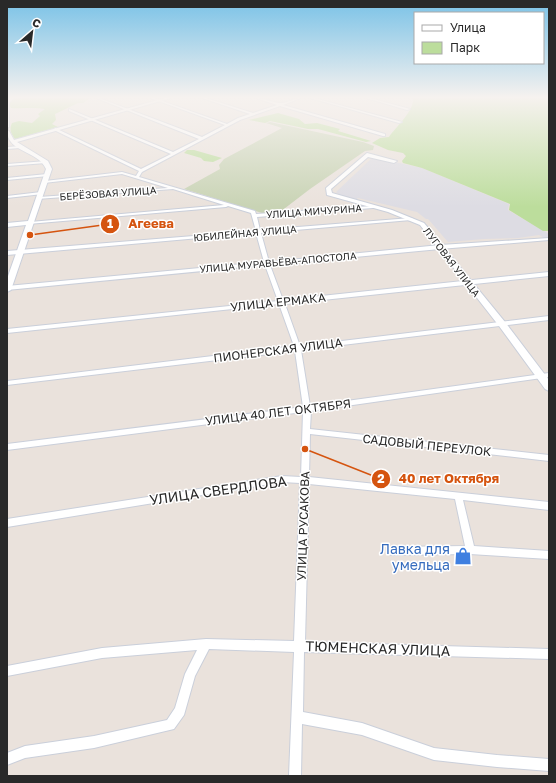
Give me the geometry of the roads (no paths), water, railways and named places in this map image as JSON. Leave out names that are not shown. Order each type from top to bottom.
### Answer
[{"type":"street","points":[[7,289],[49,169],[46,162],[20,147],[13,142],[8,135]]},
{"type":"street","points":[[13,142],[37,135]]},
{"type":"street","points":[[66,135],[141,171]]},
{"type":"street","points":[[129,135],[172,153]]},
{"type":"street","points":[[192,135],[201,138]]},
{"type":"street","points":[[137,176],[141,171],[208,135]]},
{"type":"street","points":[[7,148],[20,147]]},
{"type":"street","name":"ЛУГОВАЯ УЛИЦА","points":[[394,161],[367,155],[328,189],[329,194],[422,224],[467,282],[545,376],[549,387]]},
{"type":"street","points":[[7,165],[46,162]]},
{"type":"street","points":[[7,179],[46,179],[122,173],[137,176],[253,212],[254,216]]},
{"type":"street","name":"БЕРЁЗОВАЯ УЛИЦА","points":[[7,197],[177,189]]},
{"type":"street","points":[[7,224],[230,205]]},
{"type":"street","name":"УЛИЦА МИЧУРИНА","points":[[254,216],[373,207]]},
{"type":"street","name":"УЛИЦА РУСАКОВА","points":[[254,216],[267,263],[298,348],[307,409],[295,776]]},
{"type":"street","name":"ЮБИЛЕЙНАЯ УЛИЦА","points":[[7,253],[410,219]]},
{"type":"street","name":"УЛИЦА МУРАВЬЁВА-АПОСТОЛА","points":[[7,289],[440,247],[549,239]]},
{"type":"street","name":"УЛИЦА ЕРМАКА","points":[[7,331],[280,301],[549,274]]},
{"type":"street","name":"ПИОНЕРСКАЯ УЛИЦА","points":[[7,383],[549,318]]},
{"type":"street","name":"УЛИЦА 40 ЛЕТ ОКТЯБРЯ","points":[[7,447],[307,409],[545,376]]},
{"type":"street","name":"САДОВЫЙ ПЕРЕУЛОК","points":[[306,431],[549,458]]},
{"type":"street","name":"УЛИЦА СВЕРДЛОВА","points":[[7,523],[282,479],[305,480],[549,506]]},
{"type":"street","points":[[458,496],[470,550]]},
{"type":"street","points":[[392,551],[470,550],[549,555]]},
{"type":"street","points":[[7,759],[25,752],[94,742],[170,725],[180,711],[190,674],[206,644]]},
{"type":"street","name":"ТЮМЕНСКАЯ УЛИЦА","points":[[7,671],[102,653],[206,644],[549,654]]},
{"type":"street","points":[[298,717],[362,729],[434,754],[549,765]]},
{"type":"place","name":"Агеева","points":[[30,235]]},
{"type":"place","name":"40 лет Октября","points":[[305,449]]},
{"type":"place","name":"Лавка для умельца","points":[[463,556]]}]
